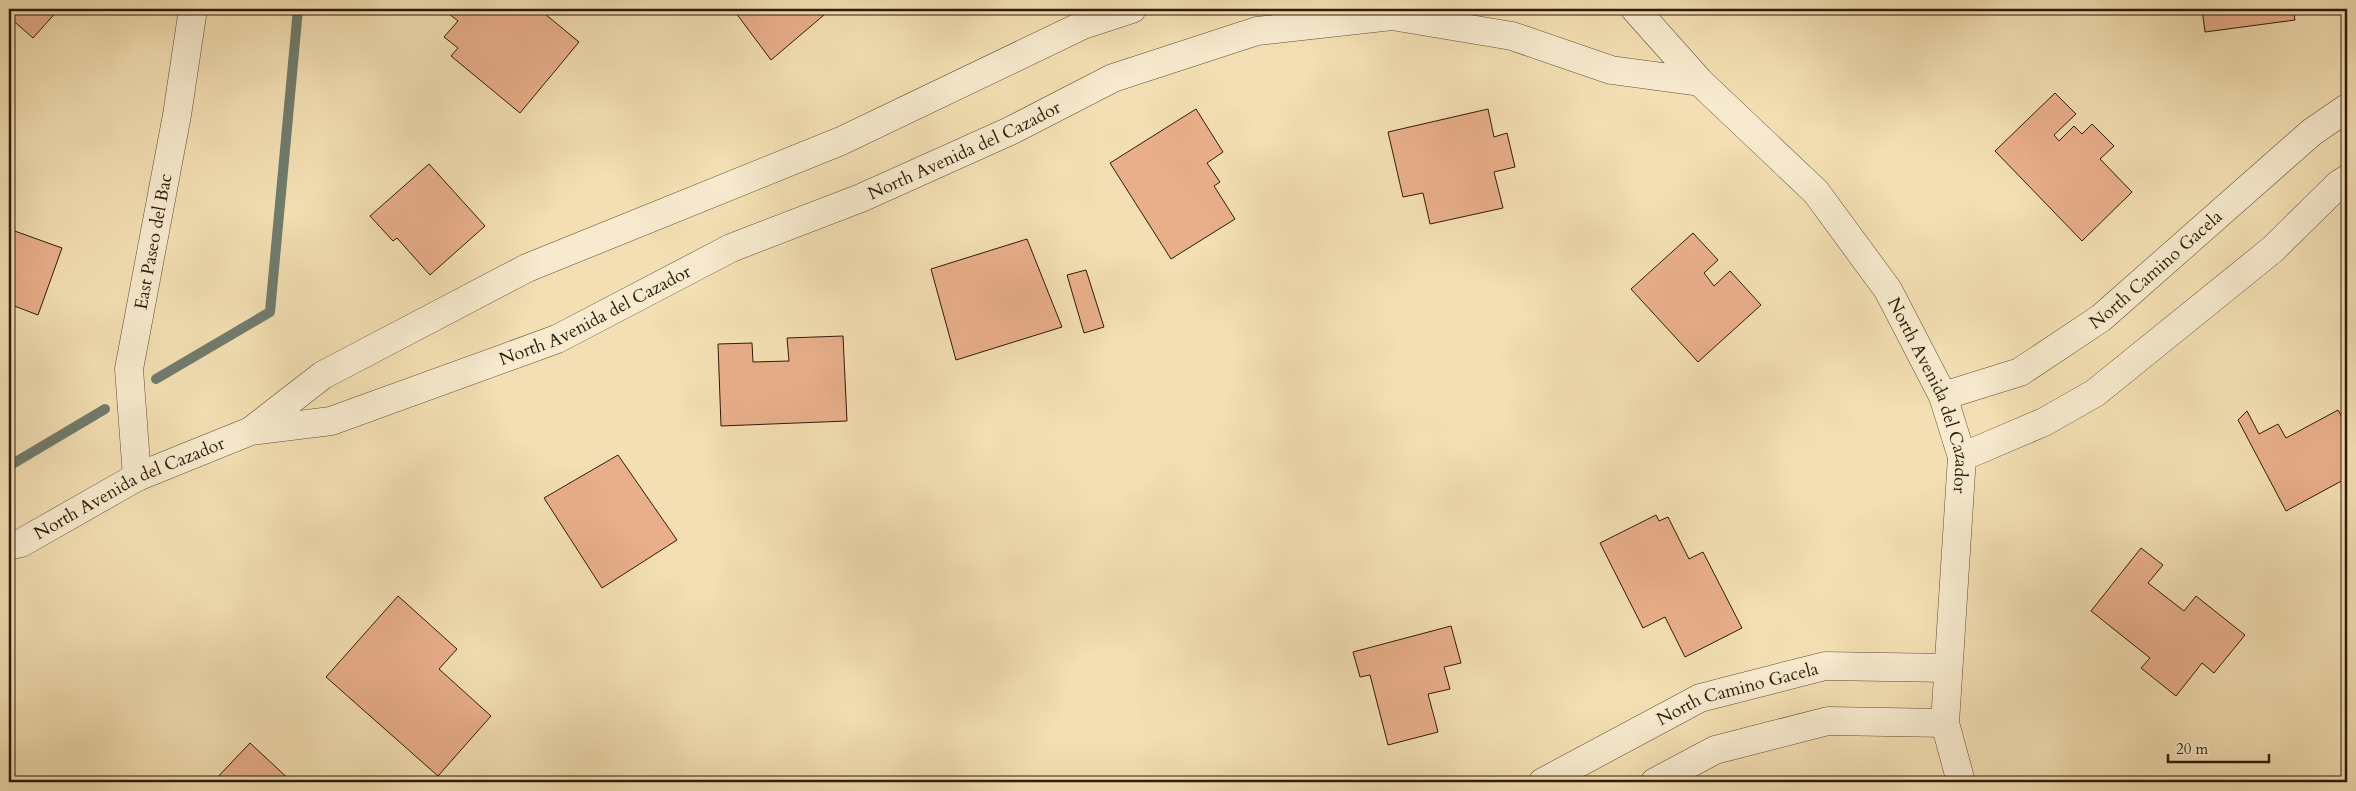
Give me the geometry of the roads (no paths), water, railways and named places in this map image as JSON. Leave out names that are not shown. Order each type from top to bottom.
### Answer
[{"type":"street","name":"East Paseo del Bac","points":[[138,477],[129,369],[177,115],[193,9]]},
{"type":"street","name":"North Avenida del Cazador","points":[[251,431],[323,375],[528,268],[841,141],[1083,25],[1132,9]]},
{"type":"street","name":"North Avenida del Cazador","points":[[1635,9],[1700,82],[1816,192],[1888,290],[1943,396],[1962,457],[1944,723],[1961,782]]},
{"type":"street","name":"North Avenida del Cazador","points":[[9,546],[21,543],[138,477],[251,431],[331,420],[557,339],[731,248],[861,198],[1010,131],[1113,78],[1257,31],[1392,12],[1512,36],[1611,70],[1700,82]]},
{"type":"street","name":"North Camino Gacela","points":[[1943,396],[2020,372],[2101,318],[2312,132],[2347,108]]},
{"type":"street","points":[[1962,457],[2044,422],[2095,393],[2273,249],[2339,184],[2347,179]]},
{"type":"street","name":"North Camino Gacela","points":[[1543,782],[1700,698],[1825,666],[1948,668]]},
{"type":"street","points":[[1655,782],[1715,750],[1828,721],[1944,723]]},
{"type":"waterway","points":[[156,379],[270,312],[298,9]]},
{"type":"waterway","points":[[9,466],[105,409]]}]
